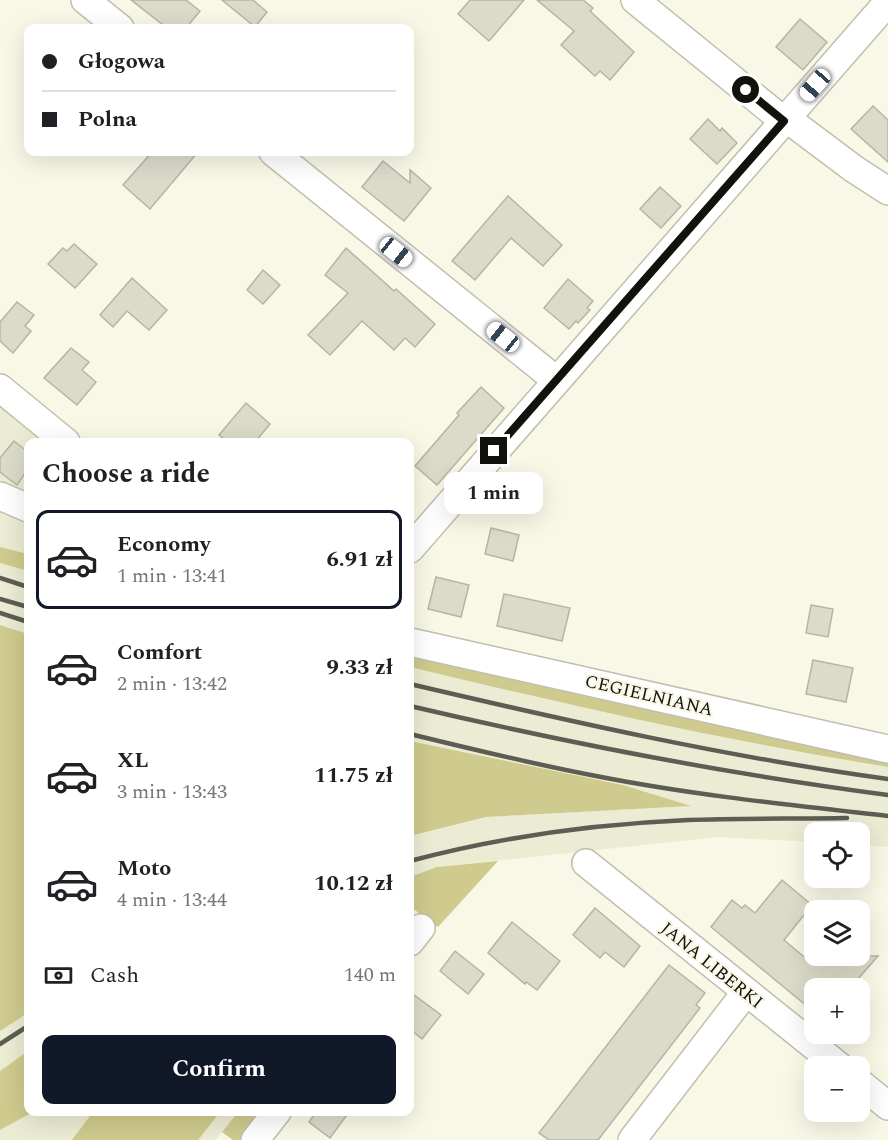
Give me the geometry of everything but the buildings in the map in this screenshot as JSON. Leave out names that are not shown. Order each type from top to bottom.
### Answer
[{"type":"street","points":[[85,0],[115,24]]},
{"type":"street","points":[[635,0],[785,120],[888,191]]},
{"type":"street","points":[[414,544],[888,2]]},
{"type":"street","points":[[278,156],[556,380]]},
{"type":"street","points":[[0,388],[61,438]]},
{"type":"street","points":[[0,496],[24,506]]},
{"type":"street","name":"CEGIELNIANA","points":[[414,643],[888,749]]},
{"type":"street","name":"JANA LIBERKI","points":[[586,863],[826,1056]]},
{"type":"street","points":[[632,1140],[746,992]]},
{"type":"street","points":[[870,1091],[888,1106]]},
{"type":"street","points":[[255,1140],[274,1116]]},
{"type":"shaded area","points":[[0,407],[38,438],[24,438],[24,553],[0,547]]},
{"type":"shaded area","points":[[0,547],[24,553],[24,570],[0,563]]},
{"type":"shaded area","points":[[0,563],[24,570],[24,633],[0,625]]},
{"type":"shaded area","points":[[0,625],[24,633],[24,1016],[0,1031]]},
{"type":"shaded area","points":[[414,653],[888,756],[888,767],[768,746],[414,668]]},
{"type":"shaded area","points":[[414,668],[549,700],[797,752],[888,767],[888,847],[870,846],[870,822],[804,822],[804,841],[718,837],[437,867],[414,876],[414,835],[486,817],[689,806],[623,785],[414,742]]},
{"type":"shaded area","points":[[414,742],[623,785],[691,806],[486,817],[414,835]]},
{"type":"shaded area","points":[[498,861],[438,927],[414,909],[414,876],[437,867]]},
{"type":"shaded area","points":[[24,1016],[24,1054],[0,1071],[0,1031]]},
{"type":"shaded area","points":[[24,1054],[26,1116],[0,1130],[0,1071]]},
{"type":"shaded area","points":[[26,1116],[235,1116],[215,1140],[0,1140],[0,1130]]},
{"type":"shaded area","points":[[90,1116],[217,1116],[198,1140],[72,1140]]},
{"type":"shaded area","points":[[235,1116],[261,1116],[242,1140],[233,1140],[222,1132]]},
{"type":"railway","points":[[0,578],[24,586]]},
{"type":"railway","points":[[0,599],[24,606]]},
{"type":"railway","points":[[0,613],[24,621]]},
{"type":"railway","points":[[414,685],[588,725],[708,749],[888,779]]},
{"type":"railway","points":[[414,707],[529,733],[648,756],[888,795]]},
{"type":"railway","points":[[414,735],[632,783],[741,799],[888,816]]},
{"type":"railway","points":[[414,860],[478,845],[583,828],[708,819],[847,818]]},
{"type":"railway","points":[[0,1044],[24,1029]]},
{"type":"route","points":[[494,451],[784,121],[746,90]]}]
